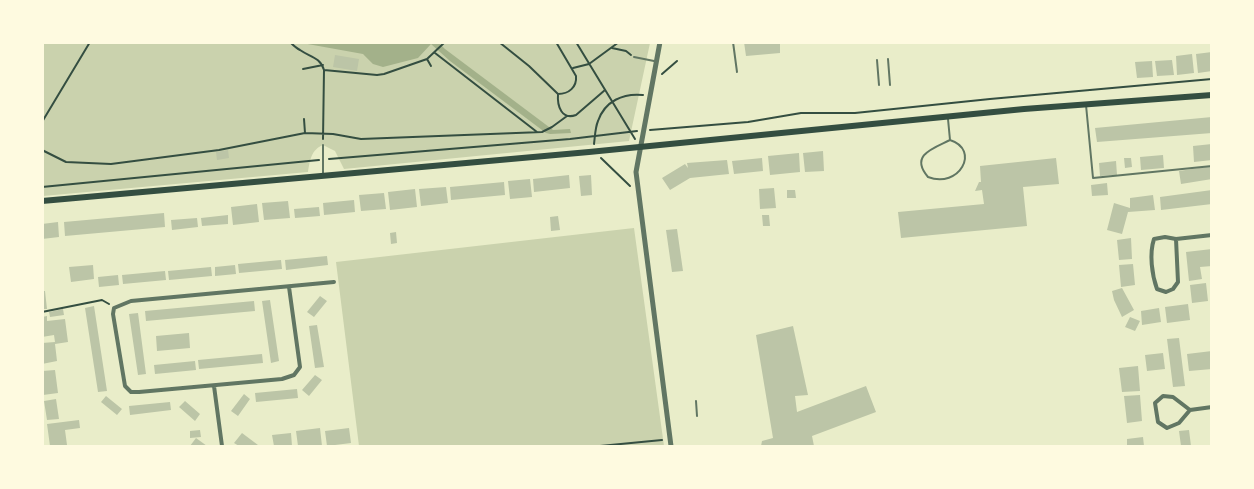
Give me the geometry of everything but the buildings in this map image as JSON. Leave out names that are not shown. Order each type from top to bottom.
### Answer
[{"type":"main road","points":[[42,201],[948,117],[1212,95]]},
{"type":"street","points":[[660,42],[636,172],[671,446]]},
{"type":"street","points":[[1176,240],[1178,282],[1173,289],[1166,292],[1157,289],[1154,280],[1151,248],[1154,240],[1165,237],[1176,240],[1212,235]]},
{"type":"street","points":[[289,287],[300,367],[294,375],[282,379],[131,392],[125,386],[113,314],[116,307],[131,301],[334,282]]},
{"type":"street","points":[[214,386],[222,446]]},
{"type":"street","points":[[1190,410],[1173,397],[1163,396],[1155,403],[1158,422],[1167,428],[1179,423],[1190,410],[1212,407]]},
{"type":"lane","points":[[733,42],[737,72]]},
{"type":"lane","points":[[634,57],[656,62]]},
{"type":"lane","points":[[888,59],[890,85]]},
{"type":"lane","points":[[877,60],[879,85]]},
{"type":"lane","points":[[1086,105],[1093,178],[1212,166]]},
{"type":"lane","points":[[948,117],[950,140]]},
{"type":"lane","points":[[950,140],[956,142],[964,153],[961,171],[949,179],[941,180],[928,177],[921,167],[921,159],[928,150],[950,140]]},
{"type":"lane","points":[[323,145],[323,176]]},
{"type":"lane","points":[[696,401],[697,416]]},
{"type":"path","points":[[42,122],[90,42]]},
{"type":"path","points":[[290,42],[301,51],[315,57],[323,65],[323,145]]},
{"type":"path","points":[[499,42],[529,66],[558,94],[559,107],[568,116]]},
{"type":"path","points":[[556,42],[576,76],[575,85],[566,94],[558,94]]},
{"type":"path","points":[[576,42],[640,147]]},
{"type":"path","points":[[572,68],[589,64],[619,42]]},
{"type":"path","points":[[324,70],[377,75],[398,70],[427,59],[445,43]]},
{"type":"path","points":[[612,48],[626,51],[634,57]]},
{"type":"path","points":[[436,52],[537,132]]},
{"type":"path","points":[[427,59],[431,66]]},
{"type":"path","points":[[303,69],[323,65]]},
{"type":"path","points":[[42,187],[748,122],[801,113],[855,113],[1212,79]]},
{"type":"path","points":[[42,150],[66,162],[111,164],[219,150],[305,133],[361,138],[542,132],[568,116],[576,114],[605,90]]},
{"type":"path","points":[[639,195],[594,151],[595,136],[598,121],[612,101],[631,94],[650,96]]},
{"type":"path","points":[[304,119],[305,133]]},
{"type":"path","points":[[42,312],[102,300],[116,307]]},
{"type":"path","points":[[600,446],[670,439]]},
{"type":"shaded area","points":[[43,43],[650,43],[629,141],[344,169],[335,151],[323,145],[316,150],[310,160],[308,172],[43,196]]},
{"type":"shaded area","points":[[302,43],[439,43],[553,130],[570,129],[571,133],[546,133],[450,61],[431,44],[418,58],[383,67],[373,64],[363,54]]},
{"type":"shaded area","points":[[634,228],[664,446],[359,446],[336,262]]}]
